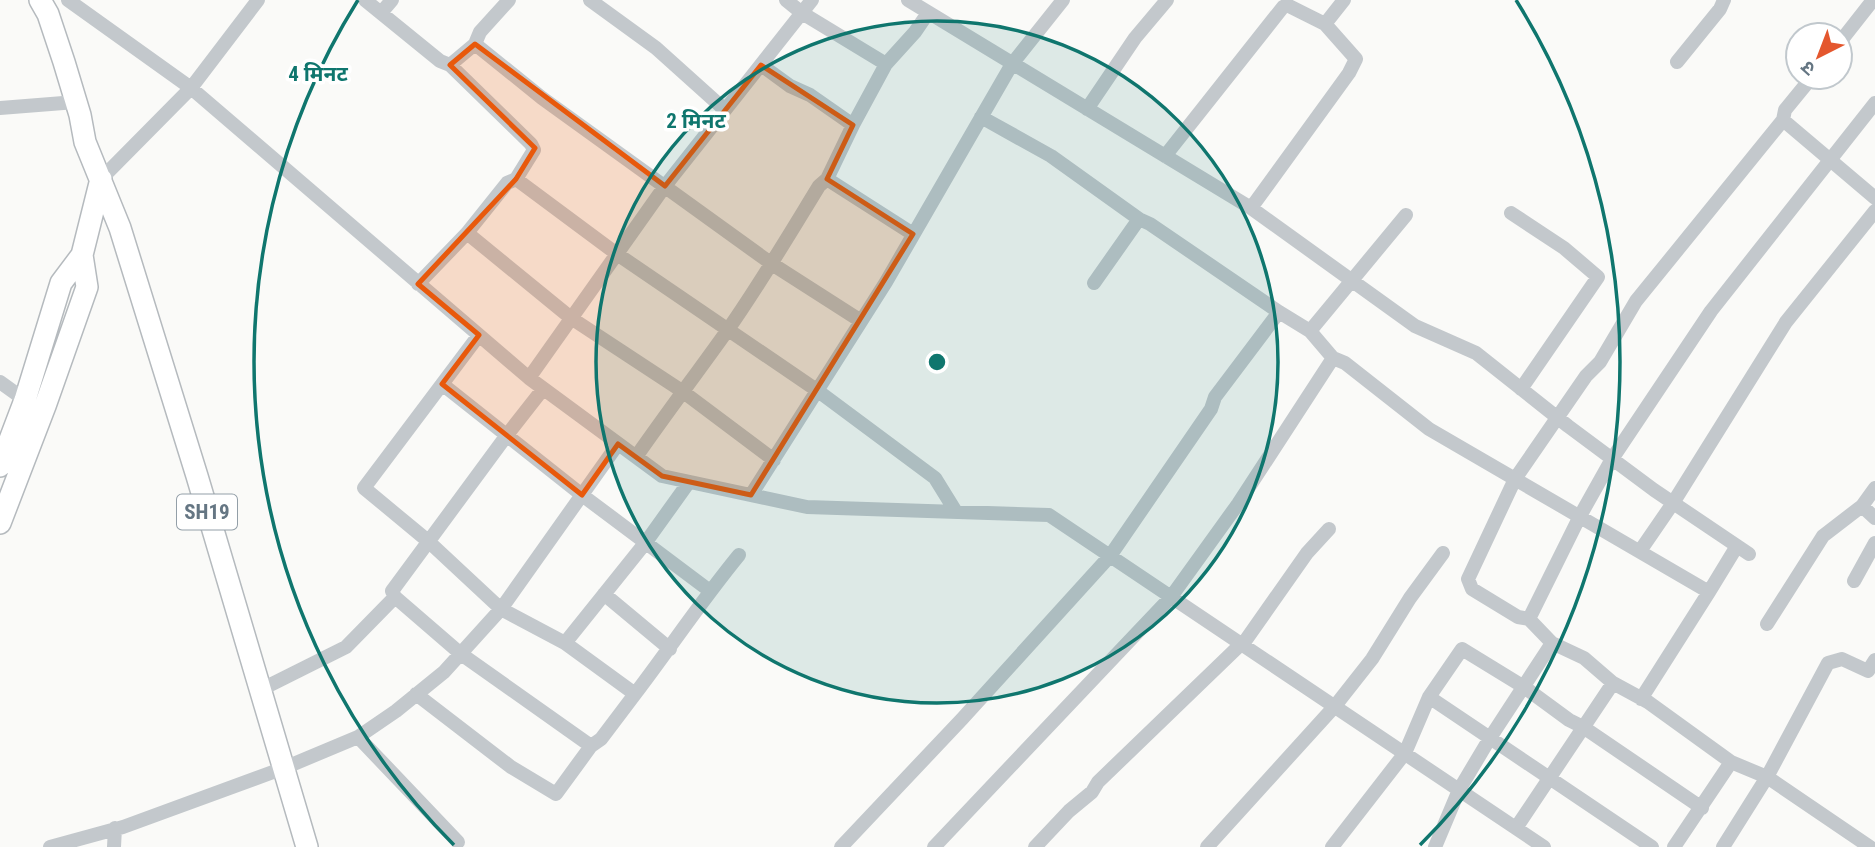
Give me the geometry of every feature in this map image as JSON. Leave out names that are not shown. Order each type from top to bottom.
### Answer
[{"type":"main road","name":"SH19","points":[[40,0],[48,15],[76,102],[85,142],[120,228],[307,847]]},
{"type":"main road","points":[[0,466],[25,400],[61,283],[82,255],[101,179]]},
{"type":"main road","points":[[0,523],[46,406],[87,287],[82,255]]},
{"type":"street","points":[[68,0],[191,88],[529,378],[662,476],[807,507],[1049,515],[1544,847]]},
{"type":"street","points":[[101,179],[191,88],[258,0]]},
{"type":"street","points":[[365,0],[440,61],[450,65],[534,150],[516,179],[507,183],[467,233],[418,284]]},
{"type":"street","points":[[381,13],[392,0]]},
{"type":"street","points":[[450,65],[475,44],[480,32],[509,0]]},
{"type":"street","points":[[590,0],[656,48],[725,110]]},
{"type":"street","points":[[786,0],[802,13],[886,64]]},
{"type":"street","points":[[529,378],[665,186],[812,0]]},
{"type":"street","points":[[908,0],[1251,208],[1415,326],[1476,353],[1612,459],[1743,550],[1709,592],[1641,699]]},
{"type":"street","points":[[751,495],[861,321],[1012,64],[1063,0]]},
{"type":"street","points":[[1087,109],[1135,38],[1167,0]]},
{"type":"street","points":[[1325,24],[1344,0]]},
{"type":"street","points":[[1677,62],[1720,9],[1724,0]]},
{"type":"street","points":[[1854,24],[1873,0]]},
{"type":"street","points":[[1165,156],[1283,7],[1287,5],[1325,24],[1356,60],[1251,208]]},
{"type":"street","points":[[636,457],[772,264],[819,186],[827,179],[886,64],[928,13]]},
{"type":"street","points":[[475,44],[542,98],[772,264],[861,321]]},
{"type":"street","points":[[761,65],[790,86],[810,94],[853,125]]},
{"type":"street","points":[[1801,91],[1785,110],[1783,120],[1636,301],[1600,362],[1586,376],[1515,479],[1468,579],[1472,589],[1518,617],[1529,619],[1552,643],[1584,658],[1613,683],[1648,702],[1731,762],[1767,778],[1870,847]]},
{"type":"street","points":[[0,108],[76,102]]},
{"type":"street","points":[[1529,619],[1580,516],[1612,459],[1711,311],[1875,103]]},
{"type":"street","points":[[981,117],[1051,156],[1139,219],[1150,223],[1310,331],[1333,358],[1345,363],[1429,429],[1709,592]]},
{"type":"street","points":[[1783,120],[1875,198]]},
{"type":"street","points":[[516,179],[617,254],[817,391],[935,478],[956,512]]},
{"type":"street","points":[[827,179],[913,234]]},
{"type":"street","points":[[1640,551],[1786,322],[1875,211]]},
{"type":"street","points":[[1511,213],[1563,248],[1598,277],[1521,389]]},
{"type":"street","points":[[1310,331],[1406,215]]},
{"type":"street","points":[[1094,283],[1139,219]]},
{"type":"street","points":[[467,233],[571,318],[682,391],[774,460]]},
{"type":"street","points":[[841,847],[1111,556],[1211,409],[1215,397],[1279,312]]},
{"type":"street","points":[[479,335],[364,488],[428,541],[501,609],[565,643],[635,694]]},
{"type":"street","points":[[934,847],[1171,597],[1238,504],[1333,358]]},
{"type":"street","points":[[0,382],[25,400]]},
{"type":"street","points":[[442,384],[582,495],[710,591]]},
{"type":"street","points":[[543,389],[392,591],[395,597],[461,653],[591,746]]},
{"type":"street","points":[[50,847],[116,828],[284,768],[358,737],[444,672],[501,609],[618,444]]},
{"type":"street","points":[[565,643],[646,542],[689,482]]},
{"type":"street","points":[[1767,624],[1823,536],[1862,506],[1875,488]]},
{"type":"street","points":[[1862,506],[1875,517]]},
{"type":"street","points":[[1035,847],[1069,811],[1092,792],[1098,782],[1243,644],[1307,553],[1329,528]]},
{"type":"street","points":[[1854,581],[1875,543]]},
{"type":"street","points":[[1207,847],[1335,706],[1372,659],[1410,598],[1443,553]]},
{"type":"street","points":[[416,694],[511,767],[556,794],[591,746],[601,739],[670,649],[739,555]]},
{"type":"street","points":[[604,594],[670,649]]},
{"type":"street","points":[[260,690],[346,647],[395,597]]},
{"type":"street","points":[[1436,847],[1459,790],[1552,643]]},
{"type":"street","points":[[1332,847],[1405,753],[1429,697],[1461,649],[1524,687],[1702,808]]},
{"type":"street","points":[[1723,847],[1767,778],[1828,663],[1842,659],[1868,671],[1875,660]]},
{"type":"street","points":[[1516,828],[1613,683]]},
{"type":"street","points":[[1429,697],[1652,847]]},
{"type":"street","points":[[358,737],[458,842]]},
{"type":"street","points":[[1674,847],[1731,762]]},
{"type":"street","points":[[114,847],[116,828]]},
{"type":"highlighted area","points":[[475,44],[665,186],[761,65],[853,125],[827,179],[913,234],[751,495],[662,476],[618,444],[582,495],[442,384],[479,335],[418,284],[516,179],[535,148],[450,65]]}]
